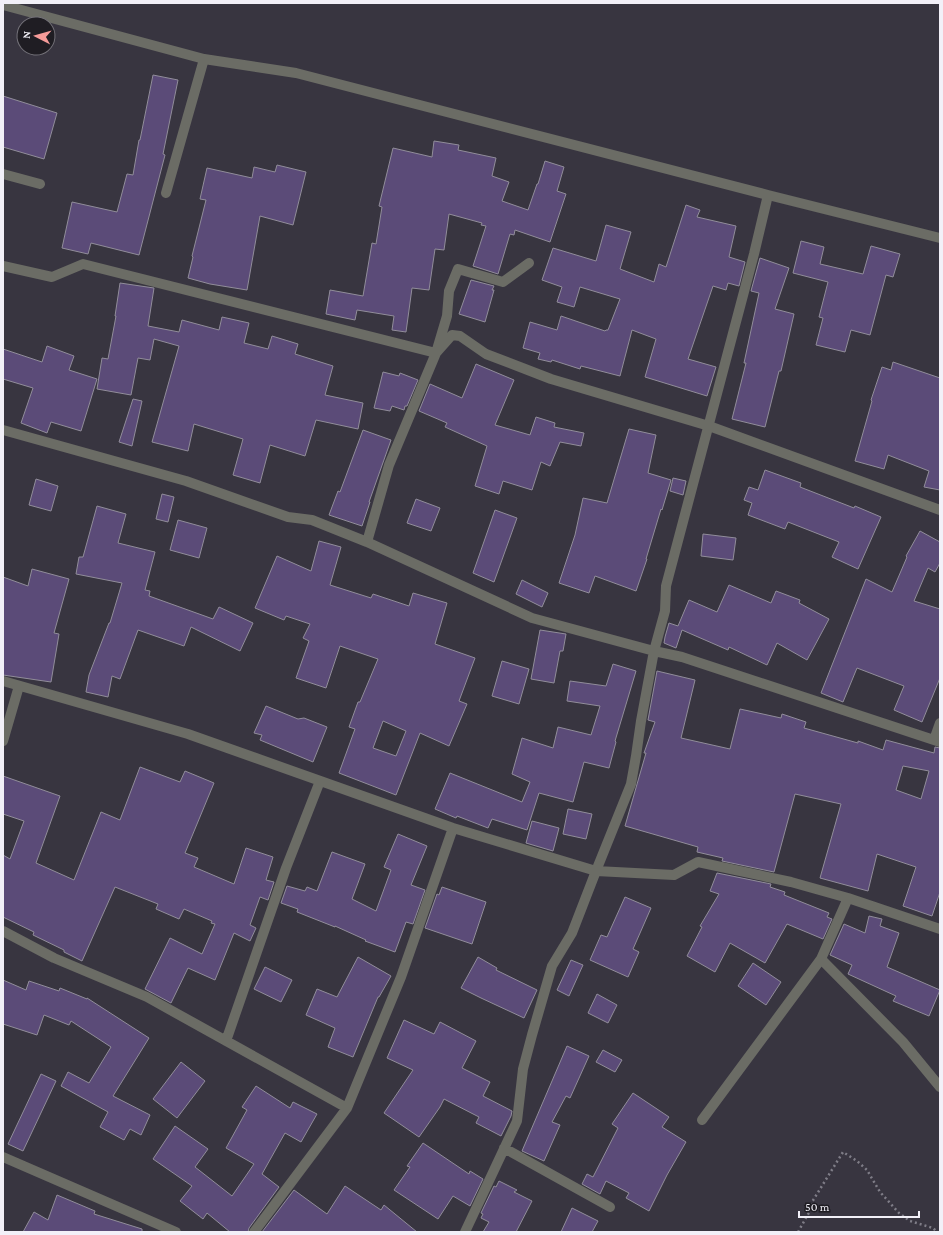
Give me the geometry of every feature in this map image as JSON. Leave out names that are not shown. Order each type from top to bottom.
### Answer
[{"type":"street","points":[[3,5],[204,60],[296,73],[940,238]]},
{"type":"street","points":[[166,193],[204,60]]},
{"type":"street","points":[[3,174],[40,184]]},
{"type":"street","points":[[466,1232],[517,1121],[523,1069],[552,966],[572,933],[631,784],[654,651],[665,611],[666,586],[754,254],[768,195]]},
{"type":"street","points":[[367,542],[389,465],[436,353],[447,316],[449,291],[458,269],[502,282],[529,263]]},
{"type":"street","points":[[3,266],[52,277],[83,264],[436,353]]},
{"type":"street","points":[[436,353],[452,335],[460,336],[486,354],[551,378],[709,426],[940,510]]},
{"type":"street","points":[[3,430],[186,481],[288,517],[312,520],[367,542],[532,618],[654,651],[682,657],[937,741],[940,723]]},
{"type":"street","points":[[3,681],[188,734],[453,828],[596,871],[674,875],[698,862],[791,882],[848,898],[940,929]]},
{"type":"street","points":[[3,741],[19,686]]},
{"type":"street","points":[[226,1041],[286,868],[320,781]]},
{"type":"street","points":[[254,1232],[347,1108],[401,977],[453,828]]},
{"type":"street","points":[[702,1120],[821,959],[848,898]]},
{"type":"street","points":[[3,930],[54,958],[147,998],[347,1108]]},
{"type":"street","points":[[821,959],[903,1042],[940,1087]]},
{"type":"street","points":[[504,1148],[610,1207]]},
{"type":"street","points":[[3,1157],[176,1232]]},
{"type":"path","points":[[798,1232],[811,1209],[812,1202],[843,1152],[867,1170],[880,1192],[900,1213],[910,1221],[933,1228],[938,1232]]},
{"type":"building","points":[[153,75],[178,80],[163,154],[165,155],[139,255],[91,243],[88,254],[62,248],[72,202],[117,212],[127,174],[133,175]]},
{"type":"building","points":[[3,96],[57,113],[44,159],[3,147]]},
{"type":"building","points":[[434,141],[459,145],[458,150],[496,158],[492,176],[509,182],[502,201],[528,210],[545,161],[564,167],[557,191],[566,194],[550,242],[515,230],[514,235],[510,234],[498,274],[473,266],[486,226],[481,225],[482,223],[449,214],[444,250],[435,249],[429,290],[412,288],[406,332],[392,330],[394,316],[357,310],[355,320],[326,314],[330,290],[363,296],[372,243],[376,244],[382,207],[379,206],[393,148],[432,157]]},
{"type":"building","points":[[277,165],[306,172],[293,225],[260,216],[247,290],[210,284],[188,278],[206,200],[200,199],[207,168],[252,178],[254,167],[275,172]]},
{"type":"building","points":[[686,205],[700,210],[697,217],[736,226],[729,257],[745,262],[739,286],[728,283],[726,290],[713,286],[688,359],[716,367],[707,396],[645,377],[656,339],[632,330],[620,376],[581,366],[580,369],[552,360],[551,362],[538,359],[540,353],[523,348],[530,322],[557,330],[561,316],[605,331],[608,330],[620,299],[580,287],[574,307],[557,302],[562,287],[542,280],[553,248],[596,261],[606,225],[631,232],[620,269],[654,282],[659,264],[666,267]]},
{"type":"building","points":[[801,241],[824,247],[820,264],[863,274],[871,246],[900,254],[893,277],[886,275],[870,335],[851,330],[845,352],[816,345],[823,318],[819,317],[828,282],[793,273]]},
{"type":"building","points":[[760,258],[789,268],[775,309],[794,314],[781,371],[779,371],[765,427],[732,419],[746,363],[744,363],[759,293],[751,291]]},
{"type":"building","points":[[471,280],[494,286],[485,322],[459,314]]},
{"type":"building","points":[[120,283],[154,288],[148,326],[179,332],[182,320],[219,330],[222,317],[249,323],[244,343],[268,349],[272,336],[298,344],[295,354],[333,366],[325,395],[363,403],[358,429],[316,420],[305,456],[270,445],[260,483],[233,475],[243,439],[194,424],[188,451],[152,442],[179,346],[154,339],[150,360],[138,358],[131,395],[97,389],[102,358],[108,359]]},
{"type":"building","points":[[47,346],[74,356],[69,370],[97,379],[81,431],[51,422],[47,433],[21,423],[33,388],[3,379],[3,349],[42,362]]},
{"type":"building","points":[[893,362],[940,378],[940,490],[924,487],[929,471],[888,455],[884,469],[855,461],[872,401],[871,400],[882,367],[891,370]]},
{"type":"building","points":[[476,364],[514,380],[495,425],[530,435],[536,417],[555,423],[554,427],[584,433],[581,446],[560,442],[550,466],[541,462],[532,490],[503,481],[499,494],[475,486],[487,446],[445,427],[447,423],[419,411],[430,384],[462,398]]},
{"type":"building","points":[[383,372],[399,376],[400,373],[418,380],[404,410],[392,406],[390,411],[374,408]]},
{"type":"building","points":[[133,399],[142,401],[132,446],[119,442]]},
{"type":"building","points":[[629,429],[656,435],[648,473],[671,480],[636,591],[595,576],[589,593],[559,583],[575,535],[583,498],[607,503]]},
{"type":"building","points":[[363,430],[391,440],[362,526],[329,515],[338,491],[340,492]]},
{"type":"building","points":[[765,470],[801,483],[800,487],[854,508],[855,506],[881,517],[858,569],[832,557],[839,542],[788,522],[785,529],[748,515],[752,503],[744,500],[749,487],[758,490]]},
{"type":"building","points":[[673,478],[686,481],[683,495],[670,491]]},
{"type":"building","points":[[36,479],[58,486],[51,511],[29,505]]},
{"type":"building","points":[[162,494],[174,497],[168,522],[156,519]]},
{"type":"building","points":[[416,499],[440,508],[431,531],[407,523]]},
{"type":"building","points":[[97,506],[126,514],[118,543],[155,552],[145,590],[150,591],[149,596],[213,619],[219,607],[253,623],[240,651],[191,627],[184,646],[138,630],[120,679],[112,676],[108,697],[86,692],[89,675],[110,623],[122,583],[76,574],[79,557],[83,557]]},
{"type":"building","points":[[495,510],[517,518],[494,582],[473,573]]},
{"type":"building","points":[[178,520],[207,528],[199,558],[170,550]]},
{"type":"building","points":[[920,531],[940,542],[940,563],[935,572],[928,568],[914,601],[940,609],[940,678],[922,722],[894,710],[904,686],[857,668],[843,702],[821,693],[866,579],[892,592],[907,557],[906,556]]},
{"type":"building","points":[[703,534],[736,538],[733,560],[701,556]]},
{"type":"building","points":[[319,541],[341,547],[330,585],[371,598],[373,594],[409,606],[413,593],[447,603],[435,644],[475,658],[459,701],[467,704],[449,746],[420,733],[396,795],[339,773],[355,729],[349,727],[358,702],[360,702],[378,659],[340,646],[326,688],[296,678],[309,641],[303,638],[310,624],[286,616],[284,620],[255,608],[277,556],[311,571]],"holes":[[[383,721],[406,731],[396,756],[373,748]]]},
{"type":"building","points":[[32,569],[69,579],[54,633],[59,634],[51,682],[3,675],[3,577],[28,586]]},
{"type":"building","points":[[522,580],[548,593],[542,607],[516,594]]},
{"type":"building","points":[[729,585],[771,603],[776,591],[800,600],[799,603],[829,619],[807,660],[777,643],[767,665],[729,647],[728,650],[682,630],[676,648],[664,643],[669,623],[678,626],[689,600],[717,612]]},
{"type":"building","points":[[540,630],[566,634],[563,651],[560,651],[554,683],[531,679]]},
{"type":"building","points":[[502,661],[529,669],[519,704],[492,696]]},
{"type":"building","points":[[613,664],[636,671],[615,741],[609,768],[584,762],[573,802],[539,793],[527,830],[492,819],[488,828],[457,816],[456,818],[435,809],[450,773],[522,802],[530,782],[512,774],[522,738],[553,748],[558,727],[591,735],[600,706],[567,701],[570,681],[606,686]]},
{"type":"building","points":[[657,671],[695,680],[681,738],[730,749],[740,709],[781,718],[782,714],[806,722],[804,728],[858,743],[858,741],[883,750],[886,740],[934,753],[935,747],[940,748],[940,892],[932,916],[903,906],[916,867],[877,854],[868,891],[820,878],[841,804],[795,794],[774,872],[722,861],[723,858],[697,852],[698,847],[625,826],[646,753],[644,753],[655,722],[648,720]],"holes":[[[903,766],[929,771],[921,799],[896,790]]]},
{"type":"building","points":[[266,706],[298,719],[304,718],[327,727],[313,762],[260,740],[262,735],[254,733]]},
{"type":"building","points":[[140,767],[180,782],[185,771],[214,783],[185,853],[198,858],[194,867],[234,884],[246,848],[273,857],[266,880],[274,882],[268,900],[260,897],[250,925],[256,928],[250,941],[234,933],[215,980],[188,968],[171,1003],[145,989],[170,938],[202,954],[215,924],[211,923],[212,921],[184,909],[179,919],[156,909],[158,904],[115,887],[82,961],[64,952],[64,950],[33,935],[34,932],[3,917],[3,855],[10,859],[24,821],[3,814],[3,776],[60,796],[36,863],[74,880],[101,812],[120,820]]},
{"type":"building","points":[[568,809],[592,814],[586,839],[563,834]]},
{"type":"building","points":[[532,821],[559,828],[553,851],[526,843]]},
{"type":"building","points":[[398,834],[427,846],[411,885],[425,890],[413,924],[406,922],[395,952],[365,941],[366,940],[335,926],[297,912],[298,909],[281,903],[287,886],[305,891],[307,887],[317,891],[332,852],[365,864],[352,899],[376,911],[391,870],[384,867]]},
{"type":"building","points":[[717,873],[771,884],[770,887],[785,892],[784,895],[829,913],[827,917],[832,919],[823,939],[787,924],[765,963],[730,943],[715,972],[687,956],[702,927],[700,926],[719,894],[710,891]]},
{"type":"building","points":[[442,887],[486,902],[472,944],[425,928],[437,894],[439,895]]},
{"type":"building","points":[[625,897],[651,908],[633,949],[639,952],[628,977],[590,960],[601,935],[607,937]]},
{"type":"building","points":[[869,916],[882,919],[880,926],[899,933],[887,967],[940,990],[929,1016],[893,1001],[896,996],[848,974],[852,965],[830,955],[844,924],[865,933]]},
{"type":"building","points":[[358,957],[391,976],[378,997],[353,1057],[328,1047],[335,1028],[306,1015],[317,989],[337,997]]},
{"type":"building","points":[[478,957],[497,968],[496,970],[537,990],[524,1018],[461,988]]},
{"type":"building","points":[[571,960],[583,965],[569,996],[557,990]]},
{"type":"building","points":[[753,963],[781,982],[766,1005],[738,986]]},
{"type":"building","points":[[265,967],[292,980],[281,1002],[254,989]]},
{"type":"building","points":[[3,980],[26,990],[29,981],[59,991],[60,988],[87,998],[149,1038],[113,1096],[150,1115],[141,1135],[130,1129],[124,1140],[100,1127],[108,1112],[61,1086],[68,1072],[89,1083],[111,1047],[71,1021],[69,1025],[44,1015],[37,1035],[3,1024]]},
{"type":"building","points":[[597,994],[617,1005],[608,1023],[588,1013]]},
{"type":"building","points":[[404,1020],[434,1034],[440,1022],[476,1041],[462,1068],[490,1082],[483,1096],[512,1111],[501,1136],[476,1123],[479,1117],[444,1099],[419,1137],[384,1113],[413,1070],[387,1058]]},
{"type":"building","points":[[567,1046],[589,1056],[570,1098],[566,1096],[552,1122],[560,1125],[544,1161],[522,1151]]},
{"type":"building","points":[[603,1050],[622,1060],[615,1072],[596,1062]]},
{"type":"building","points":[[181,1062],[205,1081],[177,1118],[153,1099]]},
{"type":"building","points":[[41,1074],[56,1081],[23,1151],[8,1144]]},
{"type":"building","points":[[256,1086],[290,1108],[293,1102],[317,1114],[301,1142],[285,1133],[262,1174],[279,1187],[249,1228],[248,1232],[230,1232],[207,1213],[203,1219],[180,1201],[192,1186],[153,1159],[175,1126],[208,1149],[195,1167],[232,1196],[254,1164],[226,1148],[247,1110],[242,1107]]},
{"type":"building","points":[[633,1093],[669,1117],[662,1127],[686,1142],[649,1211],[626,1198],[629,1193],[606,1181],[600,1194],[582,1184],[587,1174],[593,1177],[618,1128],[612,1124]]},
{"type":"building","points":[[423,1143],[469,1174],[470,1171],[483,1179],[470,1206],[453,1196],[438,1219],[394,1190],[410,1167],[407,1166]]},
{"type":"building","points":[[499,1181],[517,1190],[514,1192],[532,1201],[516,1232],[483,1232],[489,1222],[481,1218],[483,1214],[481,1213],[494,1186],[496,1187]]},
{"type":"building","points":[[345,1186],[381,1210],[384,1205],[417,1232],[262,1232],[294,1190],[327,1214]]},
{"type":"building","points":[[57,1195],[95,1211],[94,1214],[142,1229],[142,1232],[23,1232],[34,1212],[48,1220]]},
{"type":"building","points":[[572,1208],[598,1221],[592,1232],[561,1232]]}]
